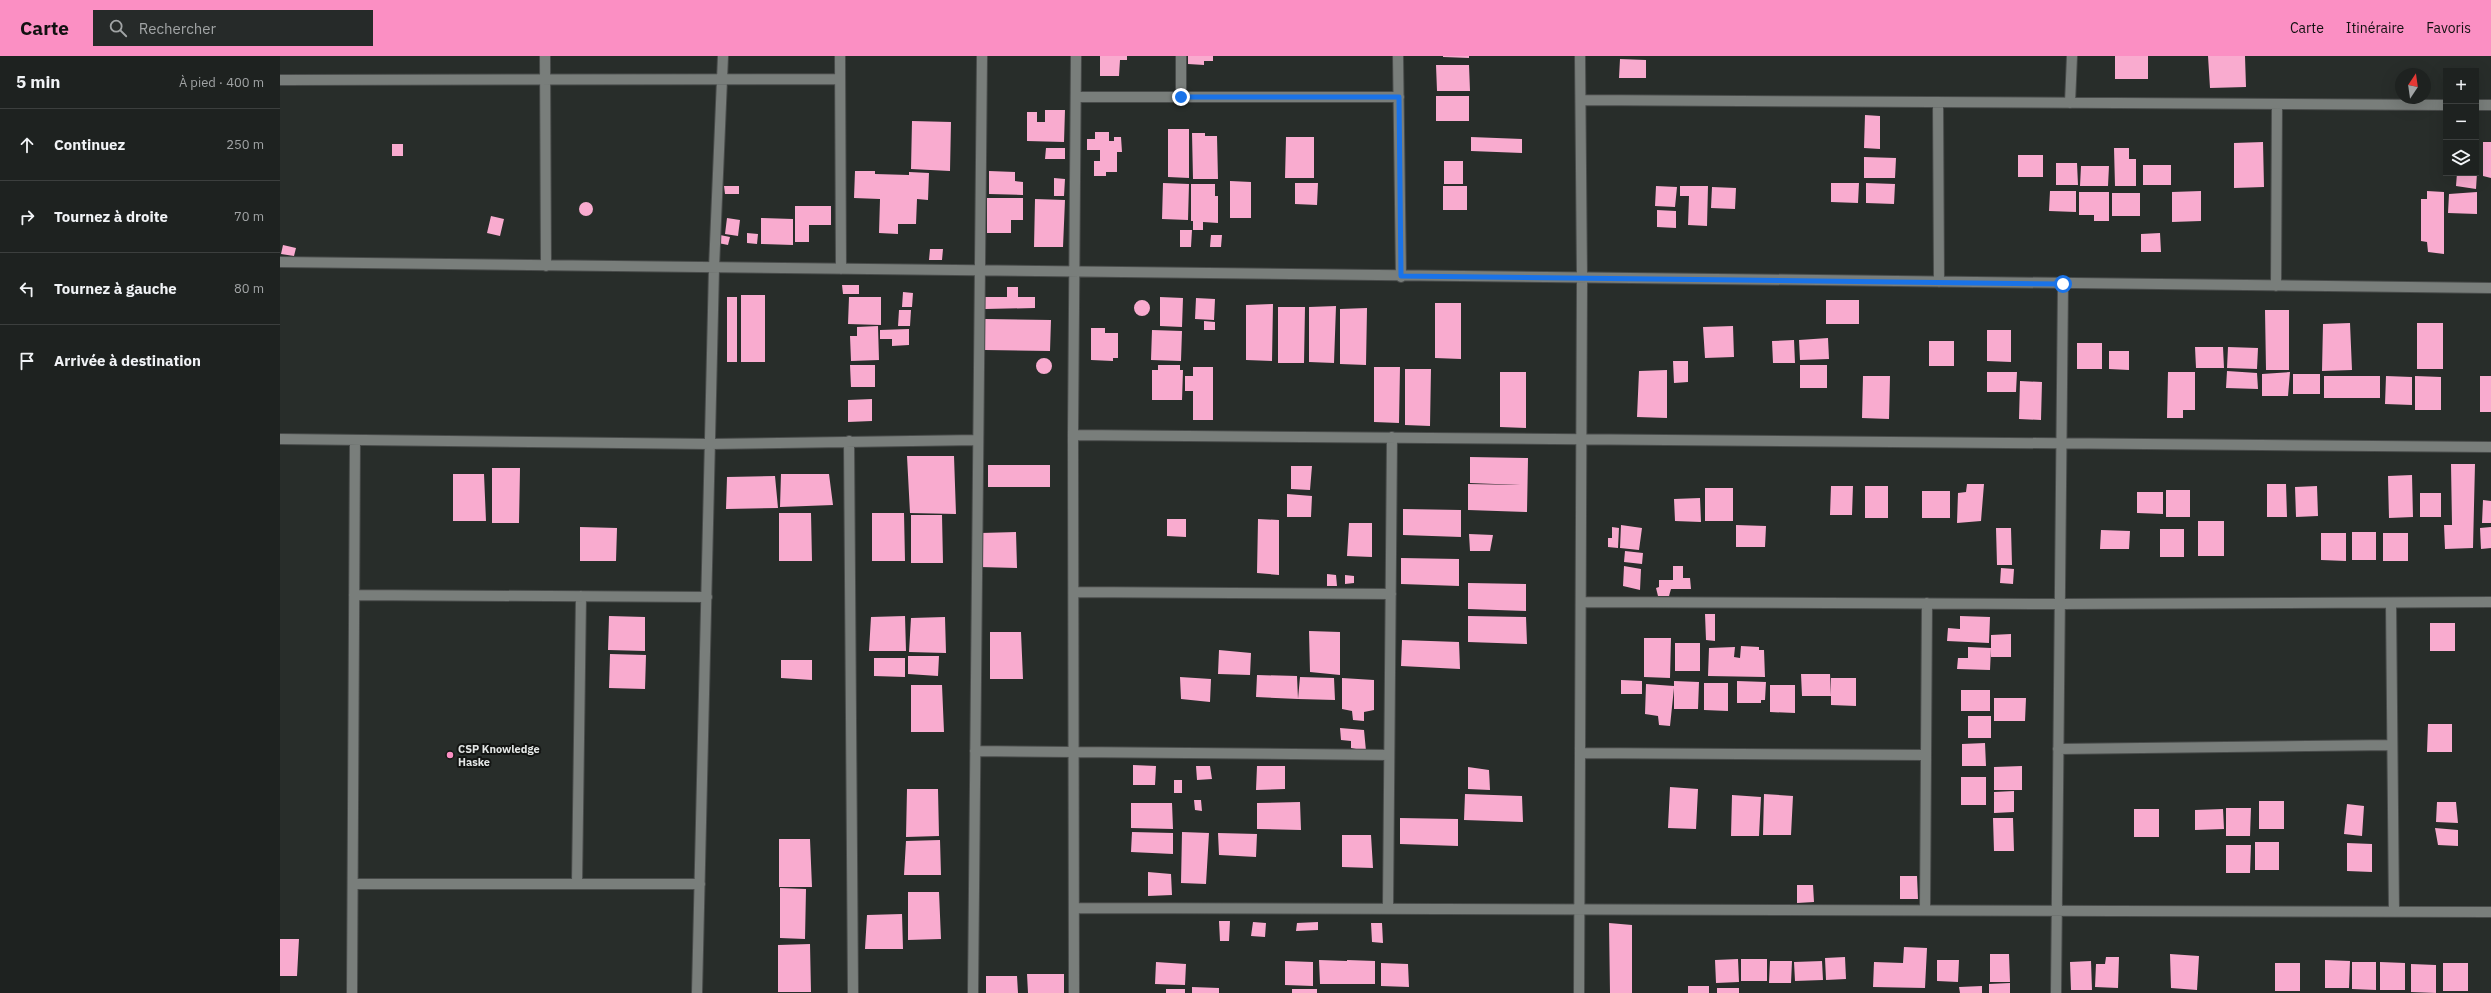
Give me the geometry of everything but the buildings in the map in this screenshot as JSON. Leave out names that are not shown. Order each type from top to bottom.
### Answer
[{"type":"street","points":[[546,56],[546,266]]},
{"type":"street","points":[[697,993],[714,268],[723,56]]},
{"type":"street","points":[[840,56],[841,269]]},
{"type":"street","points":[[973,993],[982,56]]},
{"type":"street","points":[[1074,993],[1073,435],[1076,56]]},
{"type":"street","points":[[1181,56],[1181,97]]},
{"type":"street","points":[[1398,56],[1401,276]]},
{"type":"street","points":[[1579,993],[1582,279],[1580,56]]},
{"type":"street","points":[[2070,103],[2072,56]]},
{"type":"street","points":[[280,80],[840,79]]},
{"type":"street","points":[[1076,97],[1399,97]]},
{"type":"street","points":[[1581,100],[2443,105]]},
{"type":"street","points":[[1938,102],[1939,282]]},
{"type":"street","points":[[2276,286],[2277,104]]},
{"type":"street","points":[[2479,105],[2491,105]]},
{"type":"street","points":[[280,262],[1582,279],[2491,288]]},
{"type":"street","points":[[2056,993],[2063,284]]},
{"type":"street","points":[[1073,435],[2491,447]]},
{"type":"street","points":[[1388,908],[1392,438]]},
{"type":"street","points":[[280,439],[710,444],[978,440]]},
{"type":"street","points":[[352,993],[355,440]]},
{"type":"street","points":[[849,441],[853,993]]},
{"type":"street","points":[[1074,592],[1391,594]]},
{"type":"street","points":[[354,595],[707,597]]},
{"type":"street","points":[[577,884],[582,596]]},
{"type":"street","points":[[1581,602],[2060,604],[2491,602]]},
{"type":"street","points":[[1925,910],[1927,603]]},
{"type":"street","points":[[2391,603],[2391,746],[2394,912]]},
{"type":"street","points":[[2058,749],[2391,746]]},
{"type":"street","points":[[975,751],[1389,755]]},
{"type":"street","points":[[1580,753],[1926,755]]},
{"type":"street","points":[[353,884],[700,884]]},
{"type":"street","points":[[1074,908],[2491,912]]},
{"type":"place","name":"CSP Knowledge Haske","points":[[450,755]]},
{"type":"route","points":[[1181,97],[1399,97],[1401,276],[2063,284]]}]
